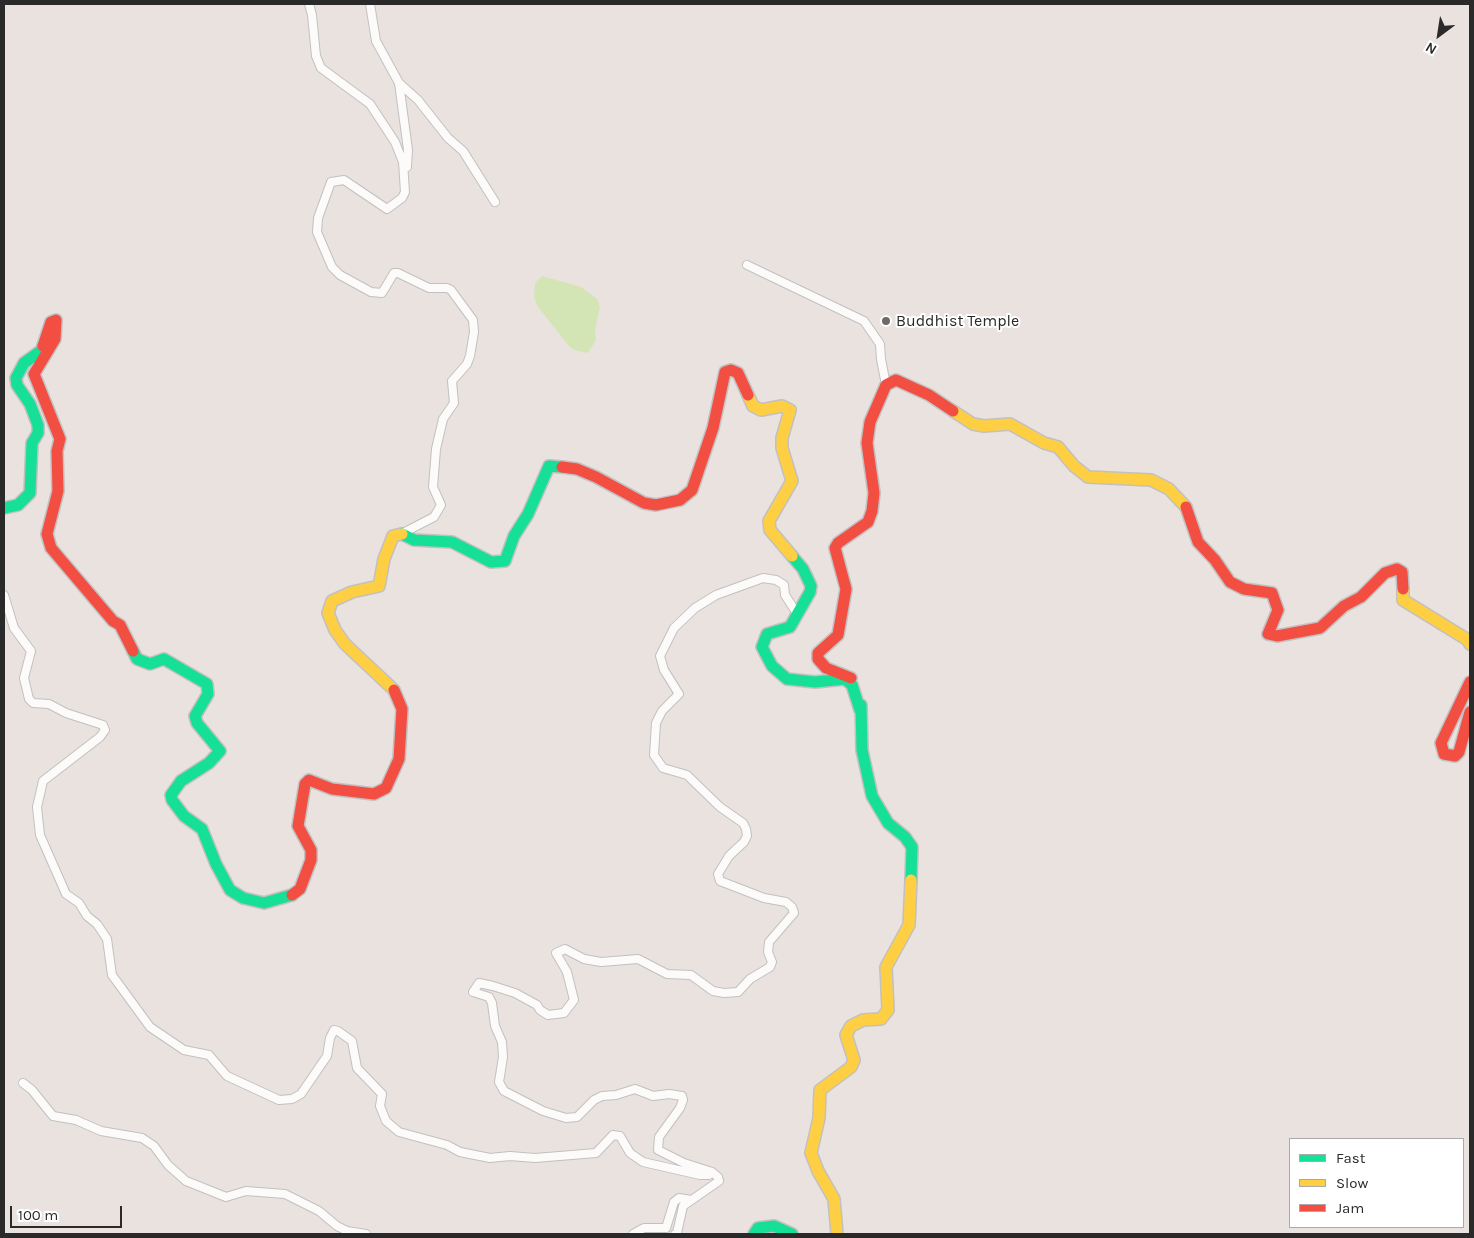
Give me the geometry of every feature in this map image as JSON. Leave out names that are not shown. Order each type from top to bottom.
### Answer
[{"type":"street","points":[[4,508],[18,505],[30,493],[32,484],[32,444],[38,433],[38,425],[30,404],[17,385],[16,378],[24,363],[42,350],[51,322],[56,320],[55,339],[34,374],[39,391],[51,414],[60,439],[57,451],[58,491],[47,534],[51,548],[113,621],[120,625],[137,659],[150,664],[164,659],[207,684],[208,694],[195,716],[198,723],[220,751],[209,763],[181,781],[171,795],[172,800],[184,816],[202,829],[216,864],[230,890],[243,898],[264,903],[294,895],[300,889],[311,860],[311,850],[298,826],[305,784],[309,780],[332,789],[374,794],[386,788],[399,759],[402,709],[399,700],[392,686],[346,644],[335,630],[328,613],[332,601],[337,598],[352,592],[379,586],[384,559],[393,536],[434,517],[441,506],[433,487],[436,449],[444,419],[454,403],[452,381],[467,364],[474,332],[472,320],[451,290],[447,288],[430,288],[398,273],[394,274],[382,293],[371,292],[340,275],[332,267],[317,232],[318,218],[331,182],[344,180],[387,209],[402,198],[405,192],[403,162],[395,142],[370,104],[321,68],[316,56],[312,15],[309,4]]},
{"type":"street","points":[[370,4],[376,41],[399,82],[418,100],[448,138],[463,151],[495,202]]},
{"type":"street","points":[[399,82],[408,150],[407,172],[404,178]]},
{"type":"street","points":[[746,265],[864,321],[880,344],[886,385],[876,406],[867,443],[874,493],[872,511],[868,522],[838,543],[835,548],[846,589],[846,599],[838,635],[818,653],[818,659],[826,668],[844,673],[858,682],[861,690],[862,750],[872,796],[888,823],[905,837],[912,846],[909,925],[886,967],[888,1010],[881,1019],[863,1020],[851,1026],[846,1035],[854,1060],[851,1067],[820,1090],[819,1118],[811,1153],[818,1171],[834,1199],[837,1234]]},
{"type":"street","points":[[400,534],[414,540],[452,542],[491,562],[505,560],[510,552],[514,536],[528,514],[549,466],[577,469],[644,503],[656,505],[680,500],[692,490],[713,428],[722,379],[725,372],[731,370],[738,373],[753,406],[760,410],[782,406],[790,410],[782,438],[782,448],[792,481],[769,521],[770,530],[803,569],[811,586],[810,592],[790,627],[767,634],[762,641],[762,647],[772,666],[787,679],[815,682],[845,679],[852,686],[860,710]]},
{"type":"street","points":[[886,385],[896,380],[929,394],[973,424],[984,426],[1010,424],[1017,427],[1044,443],[1058,447],[1074,466],[1088,477],[1151,480],[1169,488],[1185,504],[1198,542],[1215,560],[1230,582],[1244,589],[1272,594],[1276,600],[1278,610],[1268,634],[1277,636],[1320,628],[1344,606],[1361,597],[1385,573],[1397,569],[1402,572],[1403,600],[1468,640],[1470,644]]},
{"type":"street","points":[[675,1234],[683,1206],[719,1181],[718,1177],[712,1172],[684,1163],[658,1150],[659,1137],[680,1108],[683,1100],[682,1096],[669,1094],[653,1096],[635,1089],[616,1095],[602,1096],[594,1100],[577,1118],[566,1118],[543,1110],[504,1091],[499,1082],[504,1057],[502,1042],[495,1026],[492,1003],[489,997],[473,992],[479,983],[494,986],[515,992],[537,1005],[540,1010],[548,1015],[564,1013],[574,1000],[567,972],[556,953],[565,949],[584,959],[601,962],[638,959],[667,974],[691,975],[713,991],[724,993],[738,992],[750,979],[770,967],[772,962],[768,952],[769,942],[794,913],[792,906],[786,902],[764,898],[720,881],[718,874],[729,856],[744,842],[746,829],[742,823],[720,807],[687,775],[662,768],[654,755],[656,723],[662,711],[678,694],[664,670],[660,656],[674,628],[695,608],[716,595],[763,578],[776,580],[784,585],[785,595],[798,615]]},
{"type":"street","points":[[4,595],[14,628],[31,651],[24,678],[29,699],[33,703],[49,704],[66,713],[103,724],[105,730],[100,737],[43,780],[37,806],[40,835],[66,894],[79,903],[87,916],[96,924],[107,939],[112,975],[150,1028],[184,1050],[209,1055],[227,1076],[279,1100],[292,1099],[301,1094],[327,1056],[330,1038],[334,1030],[338,1031],[352,1041],[357,1068],[382,1094],[380,1106],[382,1114],[386,1121],[399,1132],[447,1145],[460,1152],[490,1158],[510,1156],[535,1158],[596,1153],[613,1135],[620,1136],[630,1152],[642,1162],[700,1175],[709,1175],[712,1172]]},
{"type":"street","points":[[1470,682],[1440,743],[1444,754],[1455,756],[1459,752],[1470,712]]},
{"type":"street","points":[[23,1083],[32,1090],[53,1116],[76,1120],[101,1131],[142,1138],[154,1146],[168,1165],[186,1181],[226,1197],[246,1191],[285,1194],[319,1211],[337,1226],[347,1231],[366,1234]]},
{"type":"street","points":[[633,1234],[644,1228],[666,1228],[674,1202],[679,1198],[690,1200]]},
{"type":"street","points":[[754,1234],[758,1228],[774,1226],[792,1234]]},
{"type":"green space","points":[[542,276],[581,287],[597,299],[600,307],[595,329],[596,340],[588,353],[574,350],[569,346],[538,307],[534,297],[535,283]]},
{"type":"traffic: fast","points":[[4,508],[18,505],[30,493],[32,443],[38,433],[38,425],[30,404],[17,385],[16,378],[24,363],[42,350],[43,346]]},
{"type":"traffic: fast","points":[[402,534],[414,540],[452,542],[491,562],[505,561],[514,536],[528,514],[549,466],[562,467]]},
{"type":"traffic: fast","points":[[792,556],[803,569],[811,586],[810,592],[790,627],[767,634],[762,647],[772,666],[787,679],[815,682],[845,679],[852,685],[860,710]]},
{"type":"traffic: fast","points":[[133,651],[137,659],[150,664],[164,659],[207,684],[208,694],[195,716],[197,723],[220,751],[209,763],[181,781],[171,795],[172,800],[184,816],[202,829],[216,864],[230,890],[243,898],[264,903],[292,895]]},
{"type":"traffic: fast","points":[[861,705],[862,750],[872,796],[888,823],[905,837],[912,847],[911,880]]},
{"type":"traffic: fast","points":[[754,1234],[758,1228],[774,1226],[792,1234]]},
{"type":"traffic: slow","points":[[748,395],[753,406],[761,410],[782,406],[790,410],[782,438],[782,448],[792,481],[769,521],[770,530],[792,556]]},
{"type":"traffic: slow","points":[[953,411],[973,424],[984,426],[1010,424],[1044,443],[1058,447],[1074,466],[1088,477],[1151,480],[1169,489],[1186,507]]},
{"type":"traffic: slow","points":[[394,690],[345,644],[335,630],[328,613],[332,601],[352,592],[379,586],[384,559],[393,536],[402,534]]},
{"type":"traffic: slow","points":[[1403,589],[1403,600],[1468,640],[1470,644]]},
{"type":"traffic: slow","points":[[837,1234],[834,1199],[818,1171],[811,1153],[819,1118],[820,1090],[851,1067],[854,1060],[846,1035],[851,1026],[863,1020],[881,1019],[888,1010],[886,967],[909,925],[911,880]]},
{"type":"traffic: jam","points":[[43,346],[51,322],[56,320],[55,339],[34,374],[60,439],[57,451],[58,491],[47,534],[51,548],[113,621],[120,625],[133,651]]},
{"type":"traffic: jam","points":[[562,467],[577,469],[596,477],[644,503],[656,505],[680,500],[692,490],[713,428],[725,372],[731,370],[738,373],[748,395]]},
{"type":"traffic: jam","points":[[851,678],[826,668],[818,659],[818,653],[838,635],[846,589],[835,548],[838,543],[868,522],[872,511],[874,493],[867,443],[870,422],[886,385],[896,380],[929,395],[953,411]]},
{"type":"traffic: jam","points":[[1186,507],[1198,542],[1215,560],[1230,582],[1244,589],[1272,593],[1278,610],[1268,634],[1277,636],[1320,628],[1344,606],[1361,597],[1385,573],[1397,569],[1402,572],[1403,589]]},
{"type":"traffic: jam","points":[[1470,682],[1441,743],[1444,754],[1455,756],[1459,752],[1470,712]]},
{"type":"traffic: jam","points":[[292,895],[300,889],[311,860],[311,850],[298,826],[305,784],[309,780],[332,789],[374,794],[386,788],[399,759],[402,709],[394,690]]},
{"type":"place","name":"Buddhist Temple","points":[[886,321]]}]
